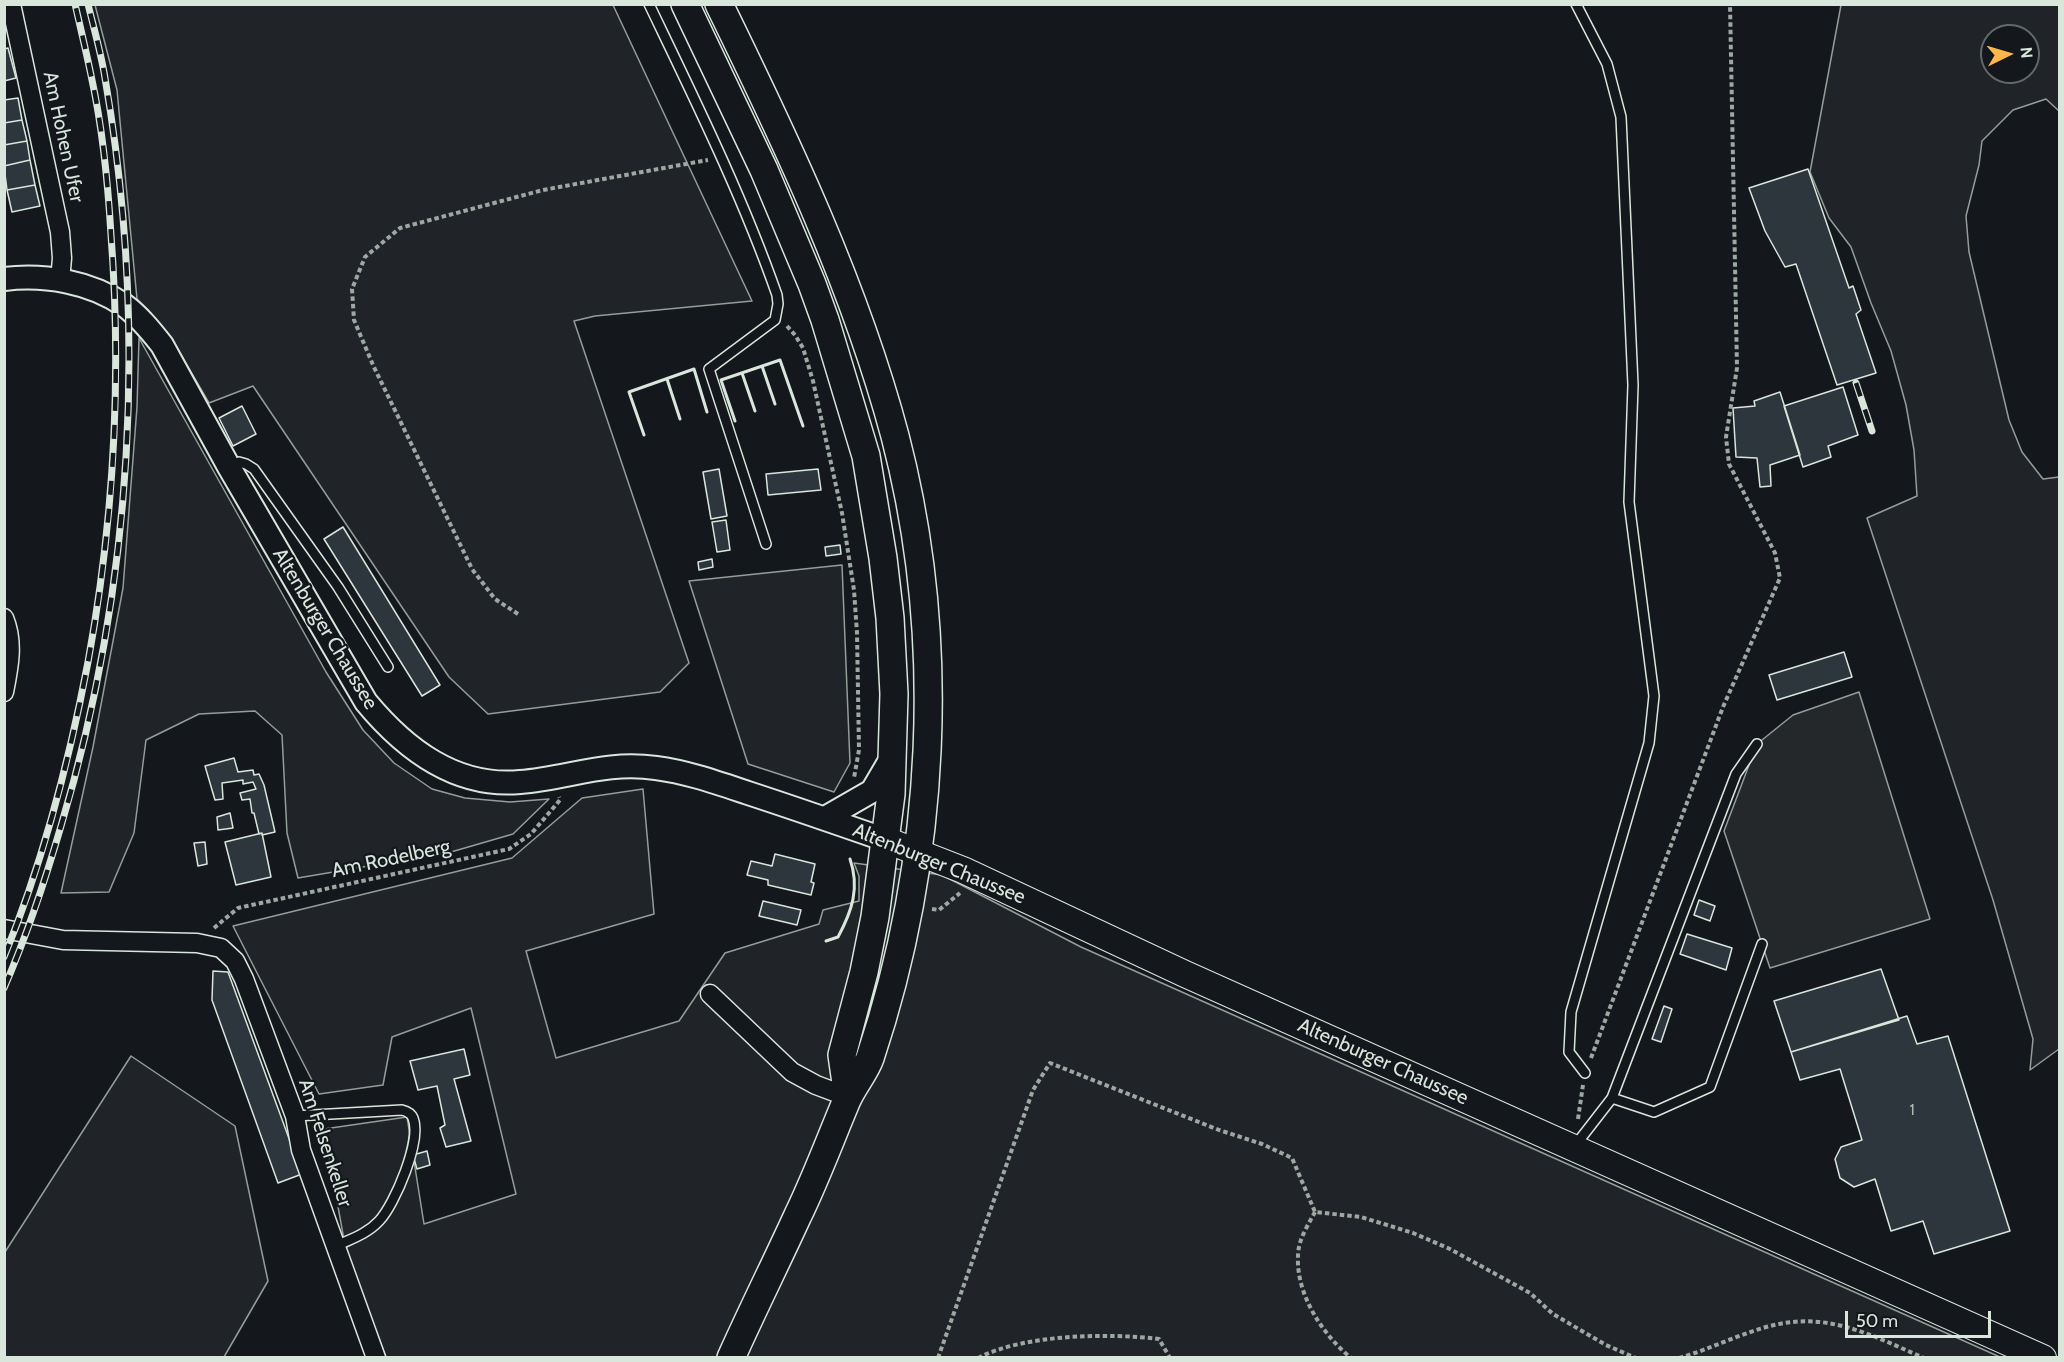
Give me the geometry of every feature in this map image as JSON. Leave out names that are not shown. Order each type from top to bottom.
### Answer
[{"type":"main road","points":[[685,4],[764,170],[825,320],[866,456],[884,558],[894,694],[893,754],[886,840],[870,945],[842,1055],[848,1097]]},
{"type":"main road","points":[[719,4],[787,147],[826,238],[885,404],[907,488],[921,584],[928,691],[926,777],[917,852],[908,910],[892,985],[868,1064],[848,1097],[800,1213],[765,1281],[731,1358]]},
{"type":"main road","name":"Altenburger Chaussee","points":[[886,840],[980,877],[1185,974],[2043,1358]]},
{"type":"street","name":"Am Hohen Ufer","points":[[11,4],[60,232],[62,258],[60,281]]},
{"type":"street","name":"Altenburger Chaussee","points":[[4,279],[31,278],[87,286],[125,306],[150,331],[162,345],[229,467],[366,702],[387,728],[408,746],[433,762],[473,779],[520,782],[608,766],[657,768],[716,783],[886,840]]},
{"type":"street","points":[[4,618],[10,637],[10,665],[4,692]]},
{"type":"street","points":[[825,819],[864,798],[877,784],[893,754]]},
{"type":"street","points":[[4,929],[63,940],[197,943]]},
{"type":"street","name":"Am Felsenkeller","points":[[197,943],[221,948],[234,961],[244,979],[295,1116],[302,1150],[376,1358]]},
{"type":"street","points":[[710,994],[792,1072],[816,1085],[848,1097]]},
{"type":"lane","points":[[649,4],[721,158],[777,295],[776,320],[709,369],[766,544]]},
{"type":"lane","points":[[1576,4],[1607,64],[1621,117],[1633,385],[1629,502],[1654,696],[1649,743],[1571,1012],[1569,1052],[1585,1073]]},
{"type":"lane","points":[[229,467],[239,462],[254,469],[338,587],[388,667]]},
{"type":"lane","points":[[1574,1147],[1612,1098],[1736,774],[1757,744]]},
{"type":"lane","points":[[1612,1098],[1654,1112],[1710,1088],[1762,944]]},
{"type":"lane","points":[[295,1116],[402,1110],[413,1118],[412,1150],[396,1195],[387,1212],[363,1234],[336,1246]]},
{"type":"path","points":[[1574,1147],[1585,1073],[1724,707],[1780,578],[1775,553],[1729,464],[1726,437],[1737,368],[1730,4]]},
{"type":"path","points":[[518,614],[495,599],[472,569],[373,365],[354,320],[352,289],[364,257],[400,228],[543,189],[721,158]]},
{"type":"path","points":[[776,320],[795,335],[803,348],[813,381],[842,513],[854,590],[856,633],[859,750],[854,779],[864,798]]},
{"type":"path","name":"Am Rodelberg","points":[[197,943],[238,908],[509,849],[531,834],[560,800],[557,775]]},
{"type":"path","points":[[938,1358],[1033,1090],[1050,1063],[1262,1144],[1292,1158],[1315,1212],[1300,1244],[1298,1256],[1304,1294],[1313,1314],[1350,1358]]},
{"type":"path","points":[[1315,1212],[1361,1217],[1413,1233],[1450,1249],[1530,1293],[1553,1314],[1606,1345],[1636,1358]]},
{"type":"path","points":[[1679,1358],[1749,1333],[1792,1322],[1823,1322],[1850,1327],[1924,1358]]},
{"type":"path","points":[[978,1358],[989,1352],[1020,1345],[1097,1336],[1159,1339],[1170,1358]]},
{"type":"shaded area","points":[[95,5],[613,5],[752,301],[595,316],[574,321],[689,663],[660,692],[488,714],[449,677],[253,386],[209,403],[170,336],[137,299],[117,90]]},
{"type":"shaded area","points":[[1841,5],[2059,5],[2059,111],[2046,99],[2013,110],[1982,141],[1979,165],[1966,216],[1969,252],[2009,420],[2022,452],[2043,479],[2059,477],[2059,1049],[2030,1070],[2033,1039],[1993,900],[1867,518],[1917,496],[1914,450],[1906,405],[1891,351],[1851,247],[1829,218],[1810,172]]},
{"type":"shaded area","points":[[139,338],[326,672],[363,730],[394,763],[432,789],[465,798],[510,802],[549,799],[513,834],[451,852],[298,878],[287,833],[282,735],[255,711],[199,714],[146,740],[134,833],[109,892],[61,893],[93,747],[123,588],[137,407]]},
{"type":"shaded area","points":[[842,565],[850,763],[834,792],[748,764],[689,581]]},
{"type":"shaded area","points":[[1859,692],[1930,919],[1770,968],[1724,831],[1757,744],[1793,715]]},
{"type":"shaded area","points":[[643,789],[654,914],[526,951],[556,1058],[679,1021],[725,953],[819,924],[823,910],[859,901],[859,876],[854,863],[942,875],[1081,947],[2000,1357],[386,1357],[346,1251],[324,1129],[407,1117],[424,1224],[516,1194],[471,1008],[392,1037],[383,1085],[319,1094],[233,926],[512,858],[582,798]]},
{"type":"shaded area","points":[[131,1056],[235,1126],[268,1281],[224,1357],[5,1357],[5,1252]]},
{"type":"building","points":[[8,48],[16,78],[4,81],[4,49]]},
{"type":"building","points":[[18,98],[22,120],[4,123],[4,100]]},
{"type":"building","points":[[22,120],[27,141],[4,145],[4,123]]},
{"type":"building","points":[[27,141],[30,160],[4,166],[4,145]]},
{"type":"building","points":[[30,160],[35,185],[7,190],[4,166]]},
{"type":"building","points":[[1808,169],[1849,288],[1853,286],[1861,310],[1856,314],[1876,373],[1837,385],[1796,264],[1785,267],[1765,231],[1749,188]]},
{"type":"building","points":[[35,185],[40,206],[12,212],[7,190]]},
{"type":"building","points":[[1843,387],[1858,435],[1828,446],[1831,457],[1803,467],[1784,406]]},
{"type":"building","points":[[1780,392],[1800,455],[1770,465],[1771,486],[1760,487],[1757,458],[1736,457],[1733,408],[1755,406],[1754,401]]},
{"type":"building","points":[[242,406],[256,434],[233,446],[219,418]]},
{"type":"building","points":[[719,469],[727,516],[711,519],[703,472]]},
{"type":"building","points":[[818,469],[821,490],[768,495],[766,474]]},
{"type":"building","points":[[726,520],[730,550],[717,552],[712,522]]},
{"type":"building","points":[[343,527],[440,685],[422,696],[324,539]]},
{"type":"building","points":[[840,545],[841,554],[826,556],[825,547]]},
{"type":"building","points":[[712,559],[713,567],[699,570],[698,562]]},
{"type":"building","points":[[1844,652],[1852,677],[1777,700],[1769,675]]},
{"type":"building","points":[[234,758],[238,772],[253,770],[254,775],[259,774],[264,785],[275,832],[259,834],[250,799],[242,800],[240,793],[256,789],[253,782],[243,784],[243,780],[222,783],[223,799],[215,800],[205,766]]},
{"type":"building","points":[[230,813],[233,828],[218,830],[217,817]]},
{"type":"building","points":[[262,833],[271,877],[236,885],[225,842]]},
{"type":"building","points":[[205,842],[207,864],[198,866],[194,843]]},
{"type":"building","points":[[775,854],[815,864],[811,895],[768,885],[768,880],[747,875],[751,861],[772,866]]},
{"type":"building","points":[[1699,900],[1715,906],[1710,921],[1694,915]]},
{"type":"building","points":[[763,901],[801,910],[797,925],[759,916]]},
{"type":"building","points":[[1687,934],[1732,948],[1726,970],[1680,954]]},
{"type":"building","points":[[1881,969],[1899,1020],[1791,1052],[1774,1001]]},
{"type":"building","points":[[213,971],[228,972],[302,1174],[278,1183],[212,1000]]},
{"type":"building","points":[[1664,1006],[1672,1009],[1661,1042],[1652,1039]]},
{"type":"building","points":[[1907,1016],[1917,1044],[1948,1036],[2010,1231],[1934,1254],[1923,1221],[1891,1231],[1875,1179],[1854,1187],[1840,1178],[1835,1159],[1841,1147],[1862,1140],[1840,1069],[1800,1080],[1791,1052]]},
{"type":"building","points":[[464,1049],[470,1075],[454,1079],[471,1141],[446,1147],[440,1128],[445,1125],[437,1086],[418,1090],[410,1061]]},
{"type":"building","points":[[427,1151],[430,1165],[417,1169],[413,1155]]},
{"type":"railway","points":[[4,957],[43,848],[72,737],[97,609],[110,502],[116,343],[110,216],[99,119],[75,4]]},
{"type":"railway","points":[[4,988],[49,867],[85,735],[104,642],[118,549],[126,455],[129,361],[126,266],[118,172],[105,78],[88,4]]},
{"type":"railway","points":[[1856,383],[1872,431]]},
{"type":"wall","points":[[735,421],[721,380],[780,360],[803,426]]},
{"type":"wall","points":[[762,366],[775,404]]},
{"type":"wall","points":[[644,435],[629,392],[694,369],[707,412]]},
{"type":"wall","points":[[742,373],[755,411]]},
{"type":"wall","points":[[667,379],[680,419]]},
{"type":"wall","points":[[826,941],[838,937],[851,909],[854,880],[850,859]]}]
